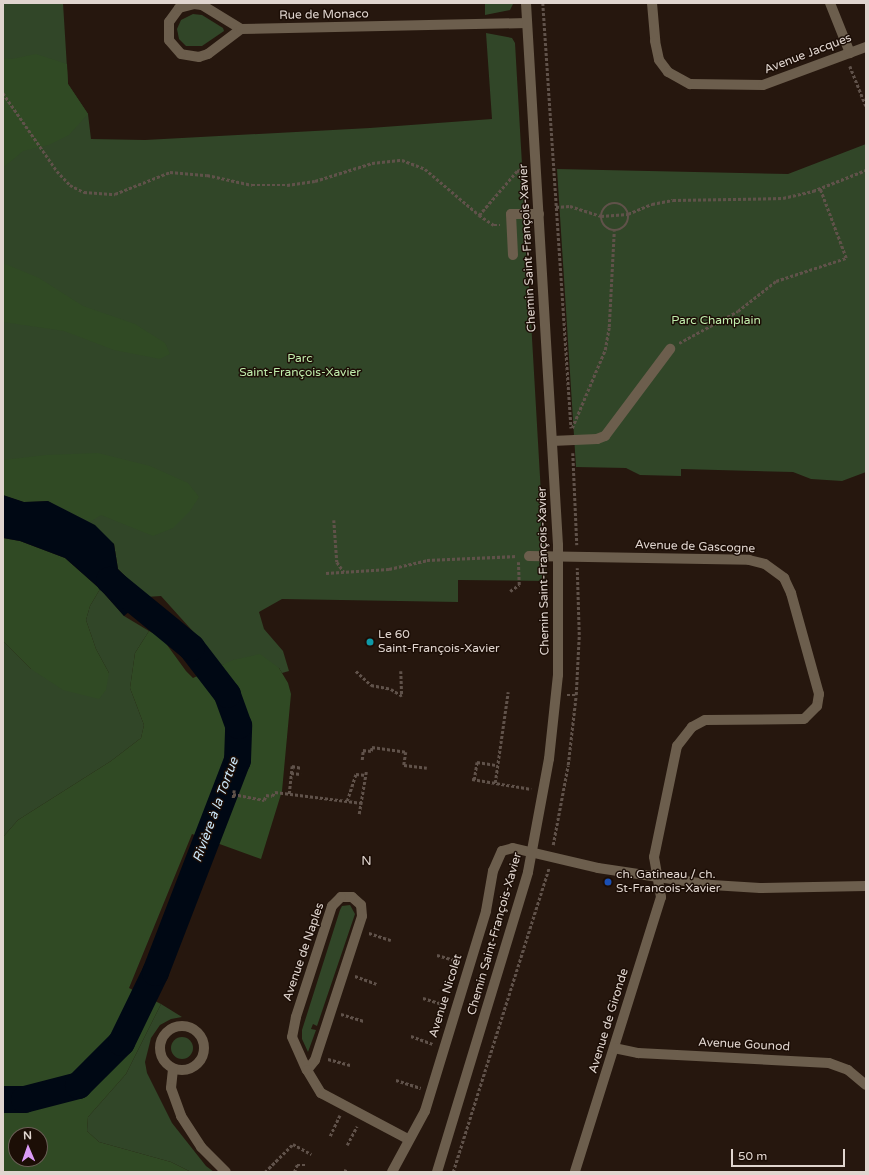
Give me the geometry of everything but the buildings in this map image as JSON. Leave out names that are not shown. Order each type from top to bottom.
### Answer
[{"type":"street","name":"Chemin Saint-François-Xavier","points":[[436,1172],[520,900],[532,852],[555,712],[559,653],[559,558],[526,3]]},
{"type":"street","name":"Avenue Jacques","points":[[652,3],[655,41],[659,60],[668,72],[690,84],[763,85],[866,46]]},
{"type":"street","points":[[830,3],[850,53]]},
{"type":"street","points":[[194,4],[202,5],[241,29],[208,54],[199,57],[190,57],[174,48],[168,30],[173,14],[179,8],[194,4]]},
{"type":"street","name":"Rue de Monaco","points":[[241,29],[527,23]]},
{"type":"street","points":[[513,256],[511,214],[539,214]]},
{"type":"street","points":[[552,441],[596,439],[605,436],[670,349]]},
{"type":"street","points":[[524,556],[545,554],[559,558]]},
{"type":"street","name":"Avenue de Gascogne","points":[[559,558],[758,562],[778,572],[791,593],[817,688],[817,706],[809,716],[799,720],[715,719],[698,722],[686,733],[676,752],[654,857],[658,878]]},
{"type":"street","name":"Avenue Nicolet","points":[[392,1172],[408,1140],[422,1120],[470,965],[499,855],[510,848],[598,868],[689,883],[760,888],[866,886]]},
{"type":"street","name":"Avenue de Gironde","points":[[575,1172],[661,897],[658,878]]},
{"type":"street","name":"Avenue de Naples","points":[[307,1070],[317,1055],[362,913],[360,903],[350,896],[338,898],[332,906],[293,1027],[294,1042],[307,1070],[321,1093],[408,1140]]},
{"type":"street","points":[[173,1069],[190,1069],[203,1056],[203,1038],[191,1027],[174,1027],[161,1040],[162,1057],[173,1069],[172,1092],[185,1123],[201,1147],[226,1172]]},
{"type":"street","name":"Avenue Gounod","points":[[614,1048],[638,1053],[829,1063],[848,1070],[866,1085]]},
{"type":"path","points":[[543,3],[571,430],[605,350],[609,327],[614,231]]},
{"type":"path","points":[[849,64],[866,106]]},
{"type":"path","points":[[3,92],[57,170],[70,184],[84,192],[115,194],[170,172],[207,175],[252,184],[287,185],[315,180],[372,163],[402,160],[425,169],[479,215],[494,225]]},
{"type":"path","points":[[479,215],[517,171],[525,169]]},
{"type":"path","points":[[548,169],[554,169]]},
{"type":"path","points":[[556,207],[570,206],[601,216],[628,214],[652,204],[673,200],[783,198],[820,189],[866,170]]},
{"type":"path","points":[[670,349],[738,311],[776,281],[846,258],[820,189]]},
{"type":"path","points":[[614,204],[624,207],[628,214],[625,227],[614,231],[604,226],[601,216],[604,208],[614,204]]},
{"type":"path","points":[[572,449],[577,548]]},
{"type":"path","points":[[334,520],[337,562],[344,572]]},
{"type":"path","points":[[326,573],[389,569],[427,560],[524,556],[518,585],[510,591]]},
{"type":"path","points":[[553,845],[568,765],[576,695],[579,635],[577,568]]},
{"type":"path","points":[[356,671],[371,685],[390,689],[402,696],[401,671]]},
{"type":"path","points":[[495,783],[508,692]]},
{"type":"path","points":[[362,760],[363,750],[371,751],[372,747],[391,749],[406,752],[404,765],[427,768]]},
{"type":"path","points":[[497,765],[476,762],[473,779],[532,789]]},
{"type":"path","points":[[289,794],[292,766],[302,768]]},
{"type":"path","points":[[292,773],[301,774]]},
{"type":"path","points":[[347,801],[356,774],[366,773],[362,804],[359,814]]},
{"type":"path","points":[[232,798],[234,790]]},
{"type":"path","points":[[233,794],[264,800],[266,795],[272,796],[275,792],[362,804]]},
{"type":"path","points":[[453,1172],[548,870]]},
{"type":"path","points":[[358,929],[391,940]]},
{"type":"path","points":[[438,955],[470,965]]},
{"type":"path","points":[[344,973],[377,984]]},
{"type":"path","points":[[424,998],[456,1008]]},
{"type":"path","points":[[331,1011],[364,1021]]},
{"type":"path","points":[[410,1036],[444,1047]]},
{"type":"path","points":[[317,1055],[350,1066]]},
{"type":"path","points":[[396,1080],[430,1092]]},
{"type":"path","points":[[330,1136],[345,1106]]},
{"type":"path","points":[[347,1145],[362,1115]]},
{"type":"path","points":[[265,1172],[293,1144],[311,1154]]},
{"type":"path","points":[[294,1172],[298,1165],[306,1165]]},
{"type":"path","points":[[344,1170],[348,1172]]},
{"type":"green space","name":"Parc Saint-François-Xavier","points":[[3,3],[63,3],[68,84],[88,114],[91,139],[145,140],[370,128],[492,119],[486,33],[512,38],[515,43],[546,581],[458,580],[458,602],[282,599],[259,612],[264,629],[283,651],[289,671],[282,673],[279,668],[225,664],[220,666],[198,637],[161,596],[146,597],[118,569],[114,544],[48,501],[24,502],[3,495]]},
{"type":"green space","points":[[485,3],[513,4],[510,10],[485,15]]},
{"type":"green space","points":[[193,14],[202,15],[223,28],[224,31],[202,46],[186,46],[179,39],[177,29],[181,20]]},
{"type":"green space","points":[[36,54],[67,64],[68,84],[88,114],[69,135],[49,145],[23,151],[3,168],[3,58],[12,59]]},
{"type":"green space","name":"Parc Champlain","points":[[866,144],[866,472],[842,481],[811,479],[793,472],[681,469],[681,476],[640,475],[626,468],[576,467],[557,169],[788,174]]},
{"type":"green space","points":[[3,263],[39,278],[83,306],[135,324],[165,343],[170,354],[160,359],[114,350],[64,331],[3,322]]},
{"type":"green space","points":[[98,453],[150,466],[188,483],[199,497],[190,511],[173,528],[153,536],[101,515],[90,522],[48,501],[24,502],[3,495],[3,460],[46,455]]},
{"type":"green space","points":[[3,538],[20,541],[65,558],[100,589],[90,606],[86,620],[96,649],[109,673],[106,690],[99,699],[63,690],[31,669],[3,641]]},
{"type":"green space","points":[[100,589],[124,616],[149,631],[135,653],[130,688],[144,725],[141,738],[111,761],[18,820],[3,837],[3,641],[31,669],[109,673],[96,649],[86,620],[90,606]]},
{"type":"green space","points":[[149,631],[162,638],[186,671],[193,678],[233,660],[260,654],[279,668],[288,683],[291,694],[282,791],[261,859],[192,834],[129,988],[161,1004],[126,1074],[88,1117],[87,1131],[99,1142],[171,1162],[191,1172],[3,1172],[3,837],[18,820],[111,761],[141,738],[144,725],[130,688],[135,653]]},
{"type":"green space","points":[[350,905],[355,914],[317,1026],[313,1024],[311,1029],[316,1030],[308,1052],[302,1039],[302,1030],[340,910],[342,906]]},
{"type":"green space","points":[[161,1004],[182,1017],[171,1019],[160,1025],[151,1038],[145,1062],[147,1073],[172,1123],[206,1166],[214,1172],[191,1172],[171,1162],[99,1142],[87,1131],[88,1117],[126,1074]]},
{"type":"green space","points":[[182,1037],[190,1040],[193,1048],[190,1056],[182,1059],[174,1056],[171,1048],[174,1040]]},
{"type":"shaded area","points":[[3,495],[24,502],[48,501],[95,525],[114,544],[118,569],[146,597],[124,616],[100,589],[65,558],[20,541],[3,538]]},
{"type":"waterway","name":"Rivière à la Tortue","points":[[3,1099],[24,1099],[78,1085],[121,1042],[155,972],[237,760],[238,725],[227,694],[191,647],[109,580]]},
{"type":"place","name":"Le 60 Saint-François-Xavier","points":[[370,642]]},
{"type":"place","name":"ch. Gatineau / ch. St-Francois-Xavier","points":[[608,882]]},
{"type":"district","name":"N","points":[[367,861]]}]
